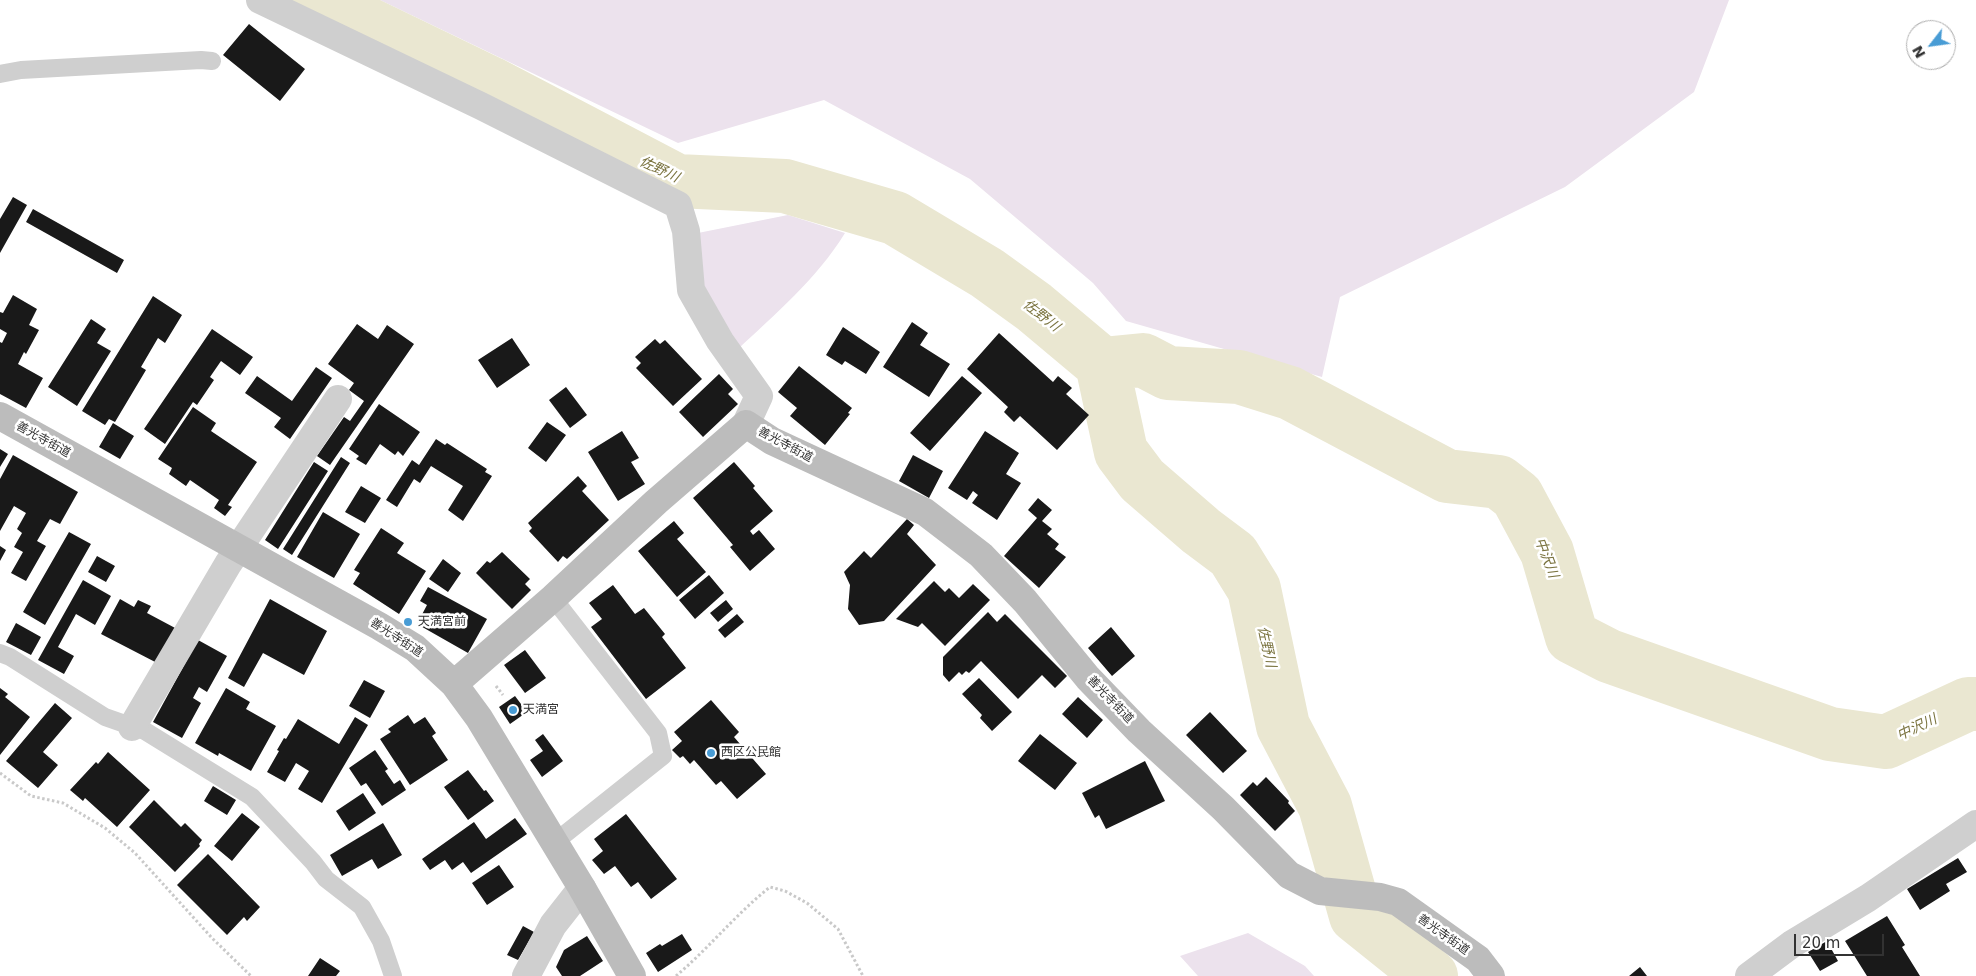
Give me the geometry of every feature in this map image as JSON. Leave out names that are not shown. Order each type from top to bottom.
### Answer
[{"type":"street","points":[[260,0],[481,106],[678,205],[686,231],[691,290],[720,342],[759,396],[746,424]]},
{"type":"street","points":[[132,727],[240,548],[338,399]]},
{"type":"street","name":"善光寺街道","points":[[0,416],[379,626],[415,648],[454,684],[553,598],[656,502],[746,424],[772,441],[925,512],[981,555],[1025,600],[1088,678],[1138,731],[1223,808],[1289,875],[1320,891],[1380,897],[1398,902],[1478,959],[1491,976]]},
{"type":"street","points":[[454,684],[479,718],[582,888],[632,976]]},
{"type":"street","points":[[1749,976],[1792,944],[1868,898],[1976,824]]},
{"type":"street","points":[[526,976],[553,925],[582,888]]},
{"type":"lane","points":[[0,74],[30,69],[212,61]]},
{"type":"lane","points":[[553,598],[658,733],[663,756],[554,842]]},
{"type":"lane","points":[[0,653],[10,657],[105,717],[145,732],[252,797],[314,862],[326,880],[362,907],[381,941],[393,976]]},
{"type":"path","points":[[0,773],[31,796],[63,803],[105,828],[135,852],[212,938],[251,976]]},
{"type":"path","points":[[676,976],[701,955],[749,904],[770,887],[785,891],[807,903],[838,930],[863,976]]},
{"type":"shaded area","points":[[380,0],[1729,0],[1694,92],[1565,187],[1340,297],[1322,377],[1126,321],[1093,283],[970,179],[824,100],[678,143]]},
{"type":"shaded area","points":[[788,215],[845,233],[834,250],[808,281],[736,351],[699,287],[693,234]]},
{"type":"shaded area","points":[[1248,933],[1305,966],[1314,976],[1198,976],[1180,956]]},
{"type":"building","points":[[249,24],[305,69],[280,101],[223,55]]},
{"type":"building","points":[[13,197],[27,205],[0,253],[0,219]]},
{"type":"building","points":[[33,209],[124,260],[117,273],[26,222]]},
{"type":"building","points":[[13,295],[37,309],[29,325],[39,330],[26,354],[24,352],[18,364],[43,378],[26,408],[0,394],[0,342],[2,343],[7,333],[0,329],[0,312],[3,313]]},
{"type":"building","points":[[153,296],[182,315],[165,343],[158,338],[141,367],[146,370],[115,422],[109,419],[105,425],[82,411]]},
{"type":"building","points":[[91,319],[106,329],[97,343],[111,351],[77,406],[48,387]]},
{"type":"building","points":[[912,322],[928,333],[920,345],[950,364],[929,397],[883,367]]},
{"type":"building","points":[[357,324],[378,339],[387,325],[414,344],[330,465],[317,456],[344,417],[350,421],[364,401],[349,390],[354,383],[328,364]]},
{"type":"building","points":[[843,327],[880,352],[866,374],[845,361],[842,365],[826,355]]},
{"type":"building","points":[[212,329],[253,357],[240,375],[221,361],[210,377],[214,380],[197,405],[193,402],[165,444],[144,429]]},
{"type":"building","points":[[999,333],[1053,382],[1058,376],[1072,388],[1066,394],[1089,415],[1057,450],[1020,416],[1014,422],[1004,412],[1008,407],[967,369]]},
{"type":"building","points":[[512,338],[530,365],[497,388],[478,360]]},
{"type":"building","points":[[655,339],[660,344],[665,340],[702,379],[673,406],[636,368],[641,363],[635,357]]},
{"type":"building","points":[[799,366],[852,408],[848,413],[850,414],[825,445],[790,416],[797,408],[778,392]]},
{"type":"building","points":[[316,367],[332,378],[290,439],[274,427],[281,418],[245,393],[257,376],[292,401]]},
{"type":"building","points":[[719,374],[733,389],[728,394],[738,404],[703,437],[679,412]]},
{"type":"building","points":[[962,376],[982,393],[930,451],[910,433]]},
{"type":"building","points":[[566,387],[587,415],[570,428],[549,400]]},
{"type":"building","points":[[379,404],[420,432],[403,456],[398,451],[395,455],[380,444],[366,465],[356,459],[359,456],[349,449]]},
{"type":"building","points":[[193,407],[216,423],[211,431],[257,462],[228,505],[232,507],[225,516],[214,508],[219,500],[190,480],[186,486],[169,474],[172,468],[158,459]]},
{"type":"building","points":[[547,422],[566,435],[546,462],[528,448]]},
{"type":"building","points":[[113,423],[134,436],[120,459],[99,447]]},
{"type":"building","points":[[622,431],[639,458],[631,462],[645,484],[618,501],[588,452]]},
{"type":"building","points":[[985,431],[1019,453],[1006,474],[1021,483],[997,520],[972,503],[978,495],[973,491],[967,500],[948,488]]},
{"type":"building","points":[[436,439],[445,445],[447,443],[487,469],[485,472],[492,476],[463,521],[448,510],[463,486],[431,466],[420,483],[414,479],[397,507],[386,500],[412,460],[419,465]]},
{"type":"building","points":[[0,449],[8,454],[0,467]]},
{"type":"building","points":[[13,455],[78,492],[60,524],[50,519],[37,541],[46,546],[26,581],[11,573],[23,552],[14,547],[22,533],[17,529],[26,513],[14,506],[0,531],[0,479]]},
{"type":"building","points":[[913,455],[943,471],[929,498],[899,481]]},
{"type":"building","points":[[341,457],[350,463],[292,555],[283,549]]},
{"type":"building","points":[[314,462],[328,471],[278,549],[265,540]]},
{"type":"building","points":[[734,462],[773,511],[750,531],[753,535],[759,530],[775,549],[750,571],[730,547],[733,545],[693,498]]},
{"type":"building","points":[[578,476],[587,486],[582,491],[609,520],[567,559],[563,556],[558,562],[529,531],[532,528],[528,523]]},
{"type":"building","points":[[361,486],[381,498],[365,523],[345,512]]},
{"type":"building","points":[[1038,498],[1052,510],[1042,521],[1052,529],[1047,534],[1059,544],[1055,549],[1066,557],[1039,588],[1004,556],[1037,518],[1028,510]]},
{"type":"building","points":[[323,512],[360,534],[334,578],[297,557]]},
{"type":"building","points":[[907,519],[914,525],[907,534],[936,565],[884,621],[859,625],[848,609],[850,585],[844,572],[864,551],[871,558]]},
{"type":"building","points":[[674,521],[684,533],[677,539],[706,572],[677,597],[638,551]]},
{"type":"building","points":[[381,528],[404,543],[397,553],[426,571],[399,614],[353,584],[360,573],[354,570]]},
{"type":"building","points":[[69,532],[91,544],[45,625],[23,612]]},
{"type":"building","points":[[0,546],[6,550],[0,561]]},
{"type":"building","points":[[502,552],[530,579],[525,584],[531,590],[512,609],[476,573],[487,561],[490,563]]},
{"type":"building","points":[[97,556],[115,566],[106,582],[88,572]]},
{"type":"building","points":[[443,559],[461,573],[448,592],[429,579]]},
{"type":"building","points":[[709,575],[724,593],[695,619],[679,600]]},
{"type":"building","points":[[83,580],[111,596],[95,625],[76,614],[58,647],[74,656],[64,674],[38,660]]},
{"type":"building","points":[[934,581],[945,592],[949,588],[959,598],[973,584],[990,600],[945,646],[922,623],[918,627],[896,619]]},
{"type":"building","points":[[613,585],[635,614],[644,608],[665,634],[662,637],[686,668],[646,699],[591,627],[602,619],[589,603]]},
{"type":"building","points":[[428,587],[487,619],[468,653],[417,624],[427,605],[420,601]]},
{"type":"building","points":[[120,599],[134,607],[138,600],[151,606],[147,613],[177,629],[159,664],[101,634]]},
{"type":"building","points":[[270,599],[327,631],[304,675],[263,653],[244,687],[228,678]]},
{"type":"building","points":[[726,600],[733,609],[718,622],[710,613]]},
{"type":"building","points":[[988,612],[997,622],[1005,614],[1067,676],[1055,688],[1042,675],[1018,699],[981,661],[969,673],[966,671],[962,675],[959,672],[949,682],[943,675],[943,657]]},
{"type":"building","points":[[737,614],[744,622],[725,638],[718,630]]},
{"type":"building","points":[[16,623],[41,637],[31,655],[6,642]]},
{"type":"building","points":[[1111,627],[1135,656],[1112,676],[1088,648]]},
{"type":"building","points":[[198,640],[227,656],[207,692],[199,687],[193,698],[201,703],[182,738],[153,722]]},
{"type":"building","points":[[525,650],[546,678],[525,693],[504,665]]},
{"type":"building","points":[[979,678],[1012,712],[992,731],[980,718],[982,715],[962,694]]},
{"type":"building","points":[[364,680],[385,691],[370,718],[349,706]]},
{"type":"building","points":[[0,688],[8,694],[5,697],[30,717],[0,755]]},
{"type":"building","points":[[226,688],[250,702],[246,709],[276,726],[251,771],[219,753],[218,756],[195,743]]},
{"type":"building","name":"天満宮","points":[[515,696],[527,712],[510,724],[499,707]]},
{"type":"building","points":[[1078,697],[1103,720],[1087,738],[1062,714]]},
{"type":"building","name":"西区公民館","points":[[711,700],[739,732],[734,737],[766,774],[737,799],[721,781],[716,785],[694,760],[690,764],[683,756],[680,758],[672,750],[682,741],[674,732]]},
{"type":"building","points":[[55,703],[72,718],[43,752],[58,765],[38,788],[6,761]]},
{"type":"building","points":[[1210,712],[1247,751],[1223,773],[1186,735]]},
{"type":"building","points":[[408,715],[414,724],[425,717],[436,733],[432,736],[448,760],[410,785],[380,739],[391,732],[388,729]]},
{"type":"building","points":[[355,717],[368,725],[322,803],[298,789],[309,771],[296,763],[285,782],[267,772],[284,738],[286,739],[298,719],[339,744]]},
{"type":"building","points":[[543,734],[563,761],[542,777],[530,760],[543,751],[535,740]]},
{"type":"building","points":[[1040,734],[1077,763],[1055,790],[1018,761]]},
{"type":"building","points":[[375,750],[388,769],[385,771],[394,784],[400,780],[406,790],[382,806],[366,783],[361,786],[349,768]]},
{"type":"building","points":[[108,752],[150,790],[117,827],[85,798],[83,801],[70,790]]},
{"type":"building","points":[[1145,761],[1165,801],[1106,829],[1099,815],[1095,818],[1082,793]]},
{"type":"building","points":[[468,770],[494,801],[468,820],[444,787]]},
{"type":"building","points":[[1266,777],[1289,801],[1288,803],[1295,811],[1275,831],[1240,795],[1253,782],[1257,786]]},
{"type":"building","points":[[213,786],[236,800],[227,815],[204,801]]},
{"type":"building","points":[[363,793],[376,813],[349,831],[336,811]]},
{"type":"building","points":[[154,800],[181,827],[185,823],[202,840],[199,844],[200,846],[175,872],[129,827]]},
{"type":"building","points":[[242,813],[260,827],[232,861],[214,846]]},
{"type":"building","points":[[626,814],[677,879],[651,899],[638,882],[631,887],[615,866],[604,874],[592,860],[603,851],[594,839]]},
{"type":"building","points":[[515,818],[527,834],[471,873],[463,862],[452,870],[445,860],[430,870],[422,859],[474,822],[486,839]]},
{"type":"building","points":[[383,823],[402,855],[378,869],[372,859],[342,876],[330,855]]},
{"type":"building","points":[[208,854],[260,907],[247,921],[244,917],[227,935],[177,885]]},
{"type":"building","points":[[1958,858],[1967,872],[1946,884],[1950,891],[1920,910],[1907,889]]},
{"type":"building","points":[[499,865],[514,887],[487,905],[472,883]]},
{"type":"building","points":[[1887,916],[1905,945],[1902,947],[1920,976],[1867,976],[1845,941]]},
{"type":"building","points":[[523,926],[534,932],[518,960],[507,955]]},
{"type":"building","points":[[682,934],[692,950],[658,972],[646,953]]},
{"type":"building","points":[[587,936],[603,961],[580,976],[562,976],[556,967],[564,950]]},
{"type":"building","points":[[1827,941],[1838,961],[1820,971],[1808,952]]},
{"type":"building","points":[[320,958],[340,971],[336,976],[308,976]]},
{"type":"building","points":[[1640,967],[1647,976],[1629,976]]},
{"type":"waterway","name":"佐野川","points":[[318,0],[490,83],[677,181],[785,186],[895,218],[987,273],[1034,307],[1102,364],[1121,452],[1142,480],[1201,531],[1233,555],[1254,589],[1283,726],[1325,806],[1356,916],[1431,976]]},
{"type":"waterway","name":"中沢川","points":[[1102,364],[1143,360],[1168,373],[1239,377],[1290,393],[1447,476],[1499,482],[1517,496],[1547,552],[1572,637],[1609,656],[1830,734],[1886,742],[1968,704],[1976,704]]},
{"type":"place","name":"天満宮前","points":[[408,622]]},
{"type":"place","name":"天満宮","points":[[513,710]]},
{"type":"place","name":"西区公民館","points":[[711,753]]}]
